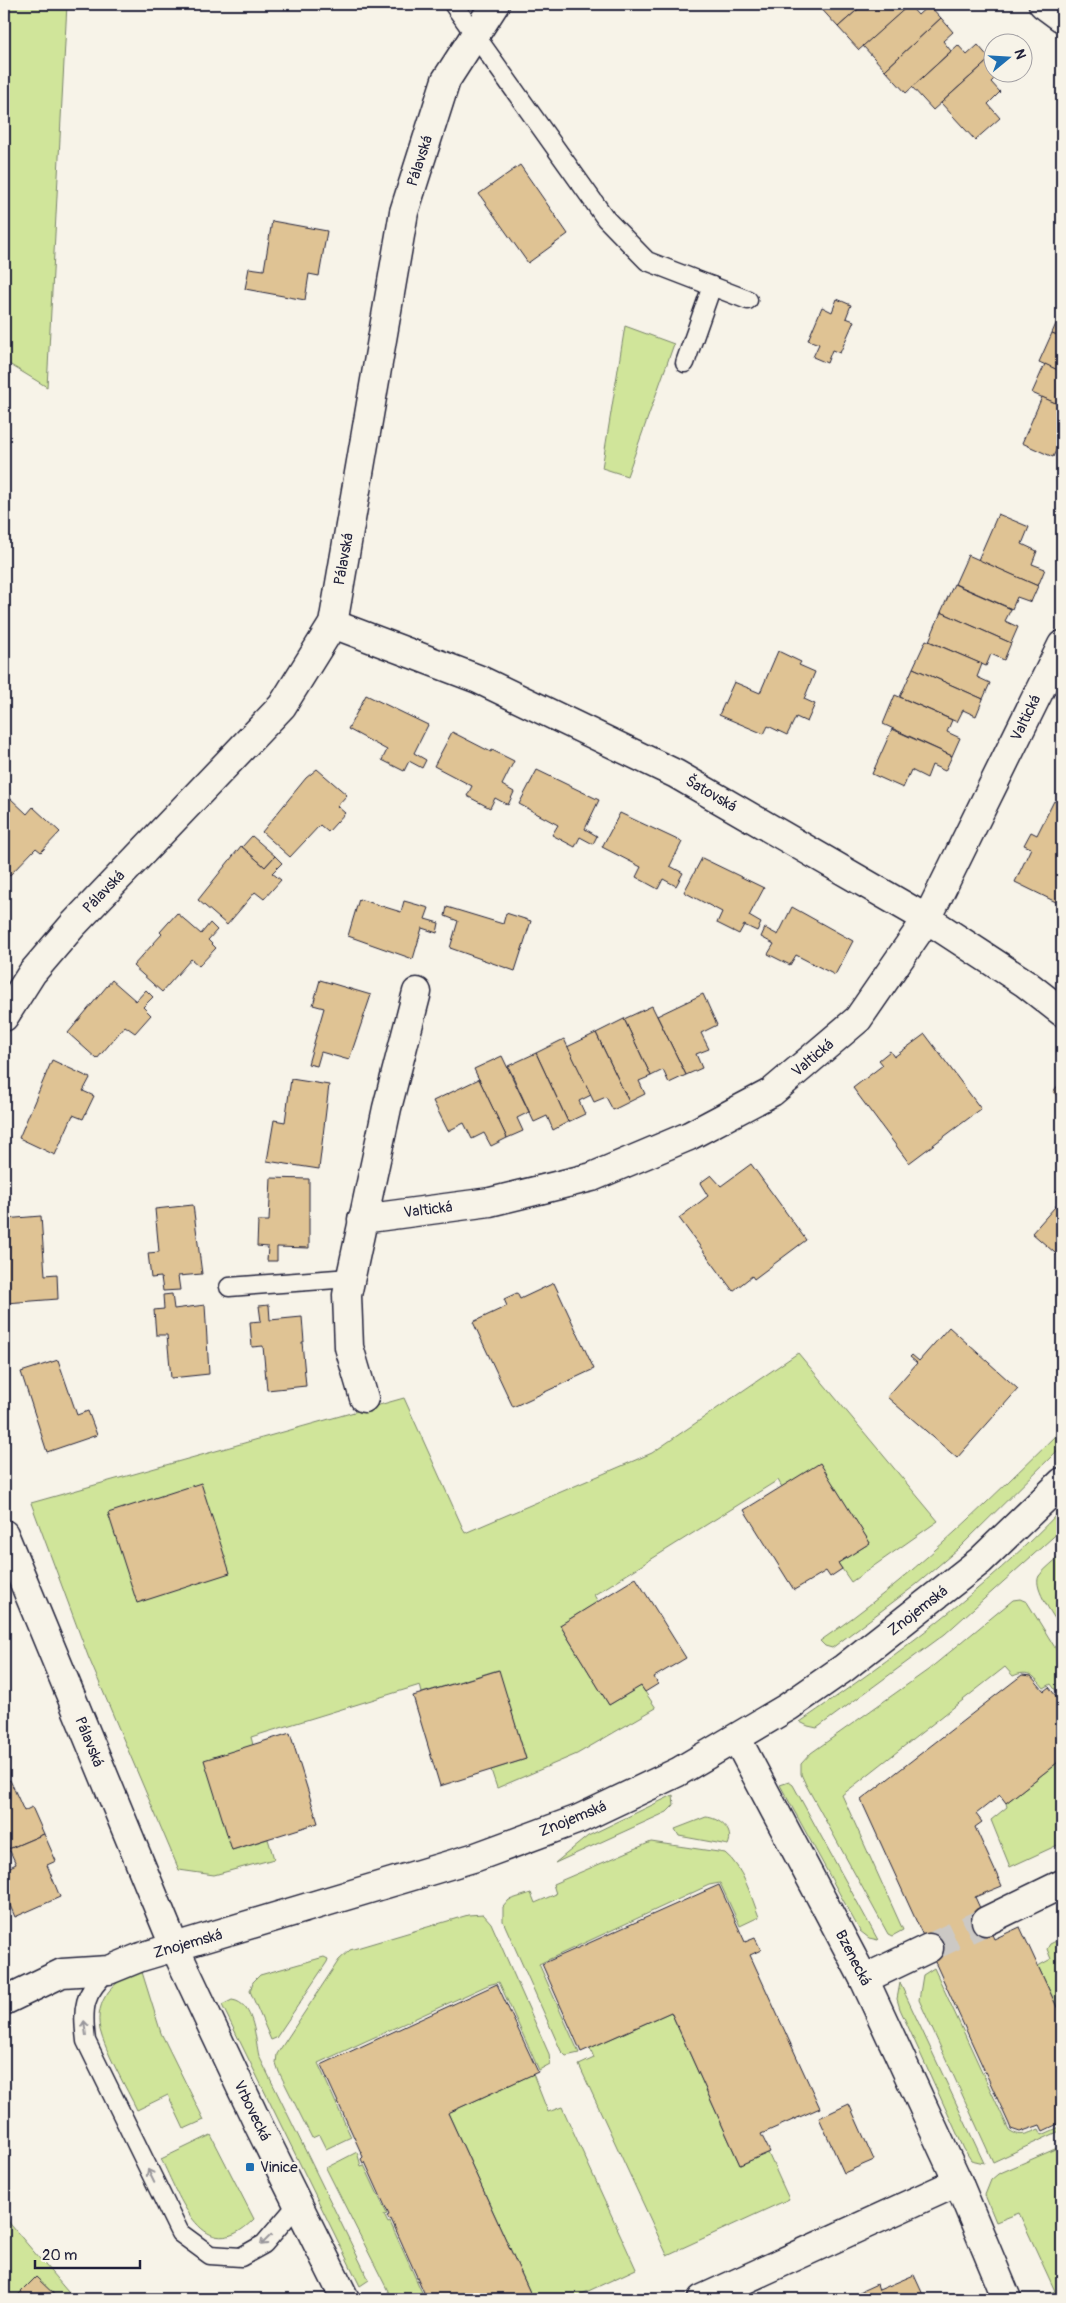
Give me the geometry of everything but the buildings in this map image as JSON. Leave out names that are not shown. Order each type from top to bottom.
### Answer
[{"type":"street","name":"Pálavská","points":[[4,1017],[32,973],[73,925],[282,706],[333,624],[404,212],[446,80],[474,34],[496,4]]},
{"type":"street","points":[[1043,4],[1062,18]]},
{"type":"street","name":"Šatovská","points":[[333,624],[478,679],[676,774],[927,919],[1024,983],[1062,1012]]},
{"type":"street","name":"Valtická","points":[[362,1219],[490,1202],[592,1177],[689,1136],[772,1092],[858,1020],[927,919],[1062,645]]},
{"type":"street","points":[[364,1398],[349,1347],[347,1294],[386,1108],[417,992]]},
{"type":"street","name":"Znojemská","points":[[4,2000],[62,1973],[109,1970],[175,1948],[470,1859],[570,1822],[678,1772],[737,1739],[844,1668],[980,1561],[1062,1482]]},
{"type":"street","name":"Pálavská","points":[[4,1534],[175,1948]]},
{"type":"street","name":"Bzenecká","points":[[737,1739],[864,1979],[958,2182],[1007,2299]]},
{"type":"street","points":[[986,1921],[1062,1884]]},
{"type":"street","name":"Vrbovecká","points":[[175,1948],[345,2299]]},
{"type":"street","points":[[864,1979],[929,1948]]},
{"type":"street","points":[[702,2299],[717,2294],[958,2182]]},
{"type":"lane","points":[[453,4],[606,219],[648,261],[748,300]]},
{"type":"lane","points":[[685,363],[712,286]]},
{"type":"lane","points":[[229,1287],[350,1278]]},
{"type":"lane","points":[[109,1970],[95,1982],[88,1995],[83,2011],[86,2041],[180,2233],[210,2255],[242,2257],[264,2244],[298,2204]]},
{"type":"green space","points":[[4,4],[67,4],[47,387],[4,361]]},
{"type":"green space","points":[[625,326],[674,344],[627,476],[602,468]]},
{"type":"green space","points":[[798,1353],[938,1521],[851,1582],[838,1563],[870,1543],[820,1464],[782,1487],[778,1480],[594,1595],[598,1602],[560,1625],[609,1705],[641,1686],[656,1708],[577,1754],[497,1788],[491,1770],[526,1759],[498,1670],[422,1693],[420,1685],[251,1737],[253,1745],[232,1850],[268,1839],[274,1859],[214,1875],[179,1870],[88,1656],[31,1503],[404,1398],[465,1533],[652,1453]]},
{"type":"green space","points":[[1062,1429],[1062,1446],[958,1549],[917,1584],[832,1648],[825,1646],[820,1641],[885,1593],[946,1541]]},
{"type":"green space","points":[[1062,1509],[1062,1529],[945,1634],[817,1728],[800,1722],[903,1648],[969,1596]]},
{"type":"green space","points":[[1062,1554],[1062,1630],[1042,1595],[1038,1581],[1041,1573]]},
{"type":"green space","points":[[1020,1599],[1027,1602],[1062,1659],[1062,1699],[1051,1684],[1044,1688],[1031,1675],[1023,1673],[1013,1676],[1005,1667],[842,1795],[903,1930],[892,1936],[888,1934],[806,1785],[801,1774],[801,1764],[811,1753],[928,1670],[1013,1600]]},
{"type":"green space","points":[[1062,1759],[1062,1843],[1010,1867],[991,1820],[1007,1807],[1006,1803]]},
{"type":"green space","points":[[789,1782],[793,1785],[878,1940],[869,1938],[860,1931],[780,1785]]},
{"type":"green space","points":[[673,1795],[674,1805],[667,1812],[555,1863],[588,1836]]},
{"type":"green space","points":[[706,1817],[721,1822],[728,1830],[730,1840],[728,1845],[679,1836],[675,1829]]},
{"type":"green space","points":[[651,1842],[725,1853],[742,1874],[759,1917],[740,1926],[720,1883],[709,1885],[539,1964],[579,2053],[566,2056],[561,2051],[503,1921],[503,1907],[509,1900],[531,1893],[535,1903],[556,1894],[553,1884]]},
{"type":"green space","points":[[483,1914],[491,1923],[549,2054],[550,2064],[539,2070],[499,1982],[488,1985],[318,2063],[351,2137],[326,2149],[319,2135],[312,2138],[276,2063],[277,2054],[339,1960],[350,1950],[468,1915]]},
{"type":"green space","points":[[1062,1938],[1062,2018],[1038,1966],[1051,1959],[1047,1949],[1050,1944]]},
{"type":"green space","points":[[324,1957],[328,1959],[327,1962],[276,2038],[271,2040],[250,1991],[253,1982],[260,1975]]},
{"type":"green space","points":[[934,1968],[1009,2130],[1020,2135],[1039,2129],[1042,2135],[1062,2126],[1062,2130],[993,2162],[919,2000],[923,1975]]},
{"type":"green space","points":[[142,1972],[161,2033],[204,2120],[184,2129],[168,2095],[137,2110],[111,2059],[100,2030],[100,2009],[108,1992],[123,1979]]},
{"type":"green space","points":[[900,1983],[984,2163],[971,2160],[964,2149],[900,2009],[897,1999]]},
{"type":"green space","points":[[232,2000],[240,2003],[250,2015],[259,2056],[369,2280],[360,2286],[222,2005]]},
{"type":"green space","points":[[671,2012],[740,2165],[768,2153],[789,2199],[667,2255],[579,2065],[594,2058],[590,2048]]},
{"type":"green space","points":[[533,2074],[548,2112],[562,2107],[636,2269],[571,2299],[533,2299],[448,2113]]},
{"type":"green space","points":[[211,2135],[254,2219],[236,2233],[221,2237],[207,2233],[185,2208],[161,2159]]},
{"type":"green space","points":[[1062,2146],[1062,2299],[1037,2299],[1055,2291],[1019,2213],[996,2222],[985,2195],[991,2180],[998,2174]]},
{"type":"green space","points":[[357,2152],[361,2166],[364,2165],[387,2214],[384,2215],[388,2223],[390,2222],[425,2299],[392,2299],[326,2168]]},
{"type":"green space","points":[[4,2214],[11,2225],[74,2299],[4,2299]]},
{"type":"tunnel","points":[[929,1948],[986,1921]]},
{"type":"place","name":"Vinice","points":[[250,2167]]}]
